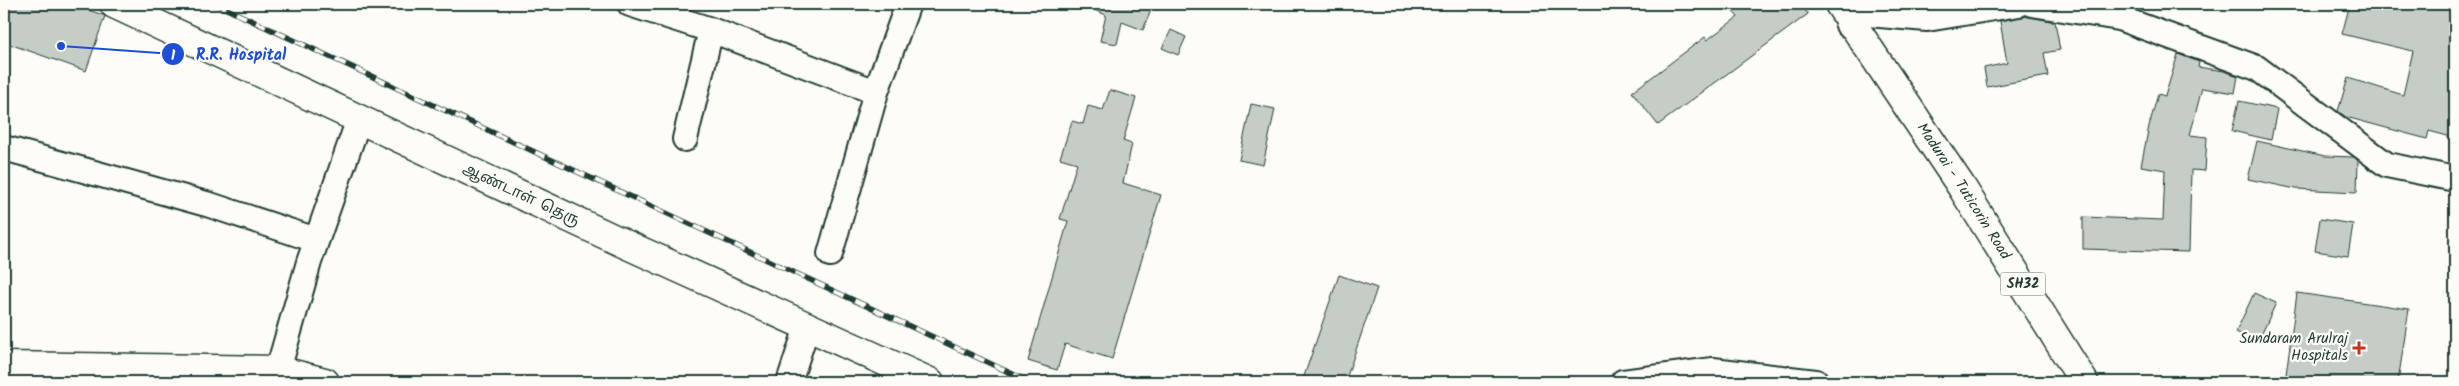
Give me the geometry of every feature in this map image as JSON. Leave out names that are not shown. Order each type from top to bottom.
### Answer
[{"type":"street","name":"ஆண்டாள் தெரு","points":[[114,4],[622,244],[930,382]]},
{"type":"street","points":[[630,4],[711,30],[876,92]]},
{"type":"street","points":[[830,254],[876,92],[908,4]]},
{"type":"street","points":[[2019,4],[1927,19],[1842,8],[1852,41],[2075,382]]},
{"type":"street","points":[[2032,4],[2119,18],[2257,68],[2387,165],[2455,179]]},
{"type":"street","name":"Madurai - Tuticorin Road","points":[[1842,8],[1961,186],[2084,382]]},
{"type":"street","points":[[685,139],[711,30]]},
{"type":"street","points":[[278,376],[316,240],[359,119]]},
{"type":"street","points":[[4,148],[210,205],[316,240]]},
{"type":"street","points":[[789,382],[807,327]]},
{"type":"street","points":[[4,366],[278,376],[325,382]]},
{"type":"street","points":[[1623,382],[1713,370],[1816,382]]},
{"type":"building","points":[[4,4],[71,4],[105,16],[86,71],[4,42]]},
{"type":"building","points":[[1080,4],[1135,4],[1151,10],[1143,30],[1122,22],[1117,44],[1100,41],[1106,15]]},
{"type":"building","points":[[1726,4],[1801,4],[1808,14],[1658,125],[1632,92],[1705,37],[1707,40],[1738,17]]},
{"type":"building","points":[[2350,4],[2455,4],[2455,138],[2429,131],[2427,139],[2346,117],[2338,111],[2348,78],[2403,95],[2413,51],[2342,34]]},
{"type":"building","points":[[2026,16],[2055,22],[2060,50],[2044,53],[2048,76],[1987,87],[1984,68],[2007,63],[2000,21]]},
{"type":"building","points":[[1171,30],[1186,37],[1178,55],[1162,48]]},
{"type":"building","points":[[2178,54],[2199,62],[2198,67],[2224,71],[2238,76],[2235,93],[2202,88],[2190,135],[2207,137],[2205,171],[2191,170],[2189,252],[2083,249],[2083,217],[2163,220],[2165,170],[2141,166],[2158,94],[2165,96]]},
{"type":"building","points":[[1110,90],[1136,98],[1123,141],[1132,144],[1123,183],[1161,195],[1112,359],[1065,344],[1057,370],[1028,361],[1068,221],[1060,219],[1077,163],[1060,158],[1072,121],[1083,124],[1088,106],[1103,110]]},
{"type":"building","points":[[2239,101],[2277,109],[2271,140],[2232,131]]},
{"type":"building","points":[[1251,104],[1275,109],[1263,165],[1239,160]]},
{"type":"building","points":[[2257,141],[2325,156],[2354,157],[2358,161],[2357,192],[2296,189],[2248,179]]},
{"type":"building","points":[[2320,219],[2353,224],[2348,256],[2315,251]]},
{"type":"building","points":[[1339,275],[1377,288],[1345,382],[1302,382]]},
{"type":"building","points":[[2254,293],[2276,303],[2258,342],[2236,332]]},
{"type":"building","points":[[2297,293],[2409,309],[2398,382],[2285,382]]},
{"type":"railway","points":[[216,4],[1030,382]]},
{"type":"place","name":"R.R. Hospital","points":[[61,46]]},
{"type":"place","name":"Sundaram Arulraj Hospitals","points":[[2359,348]]}]
